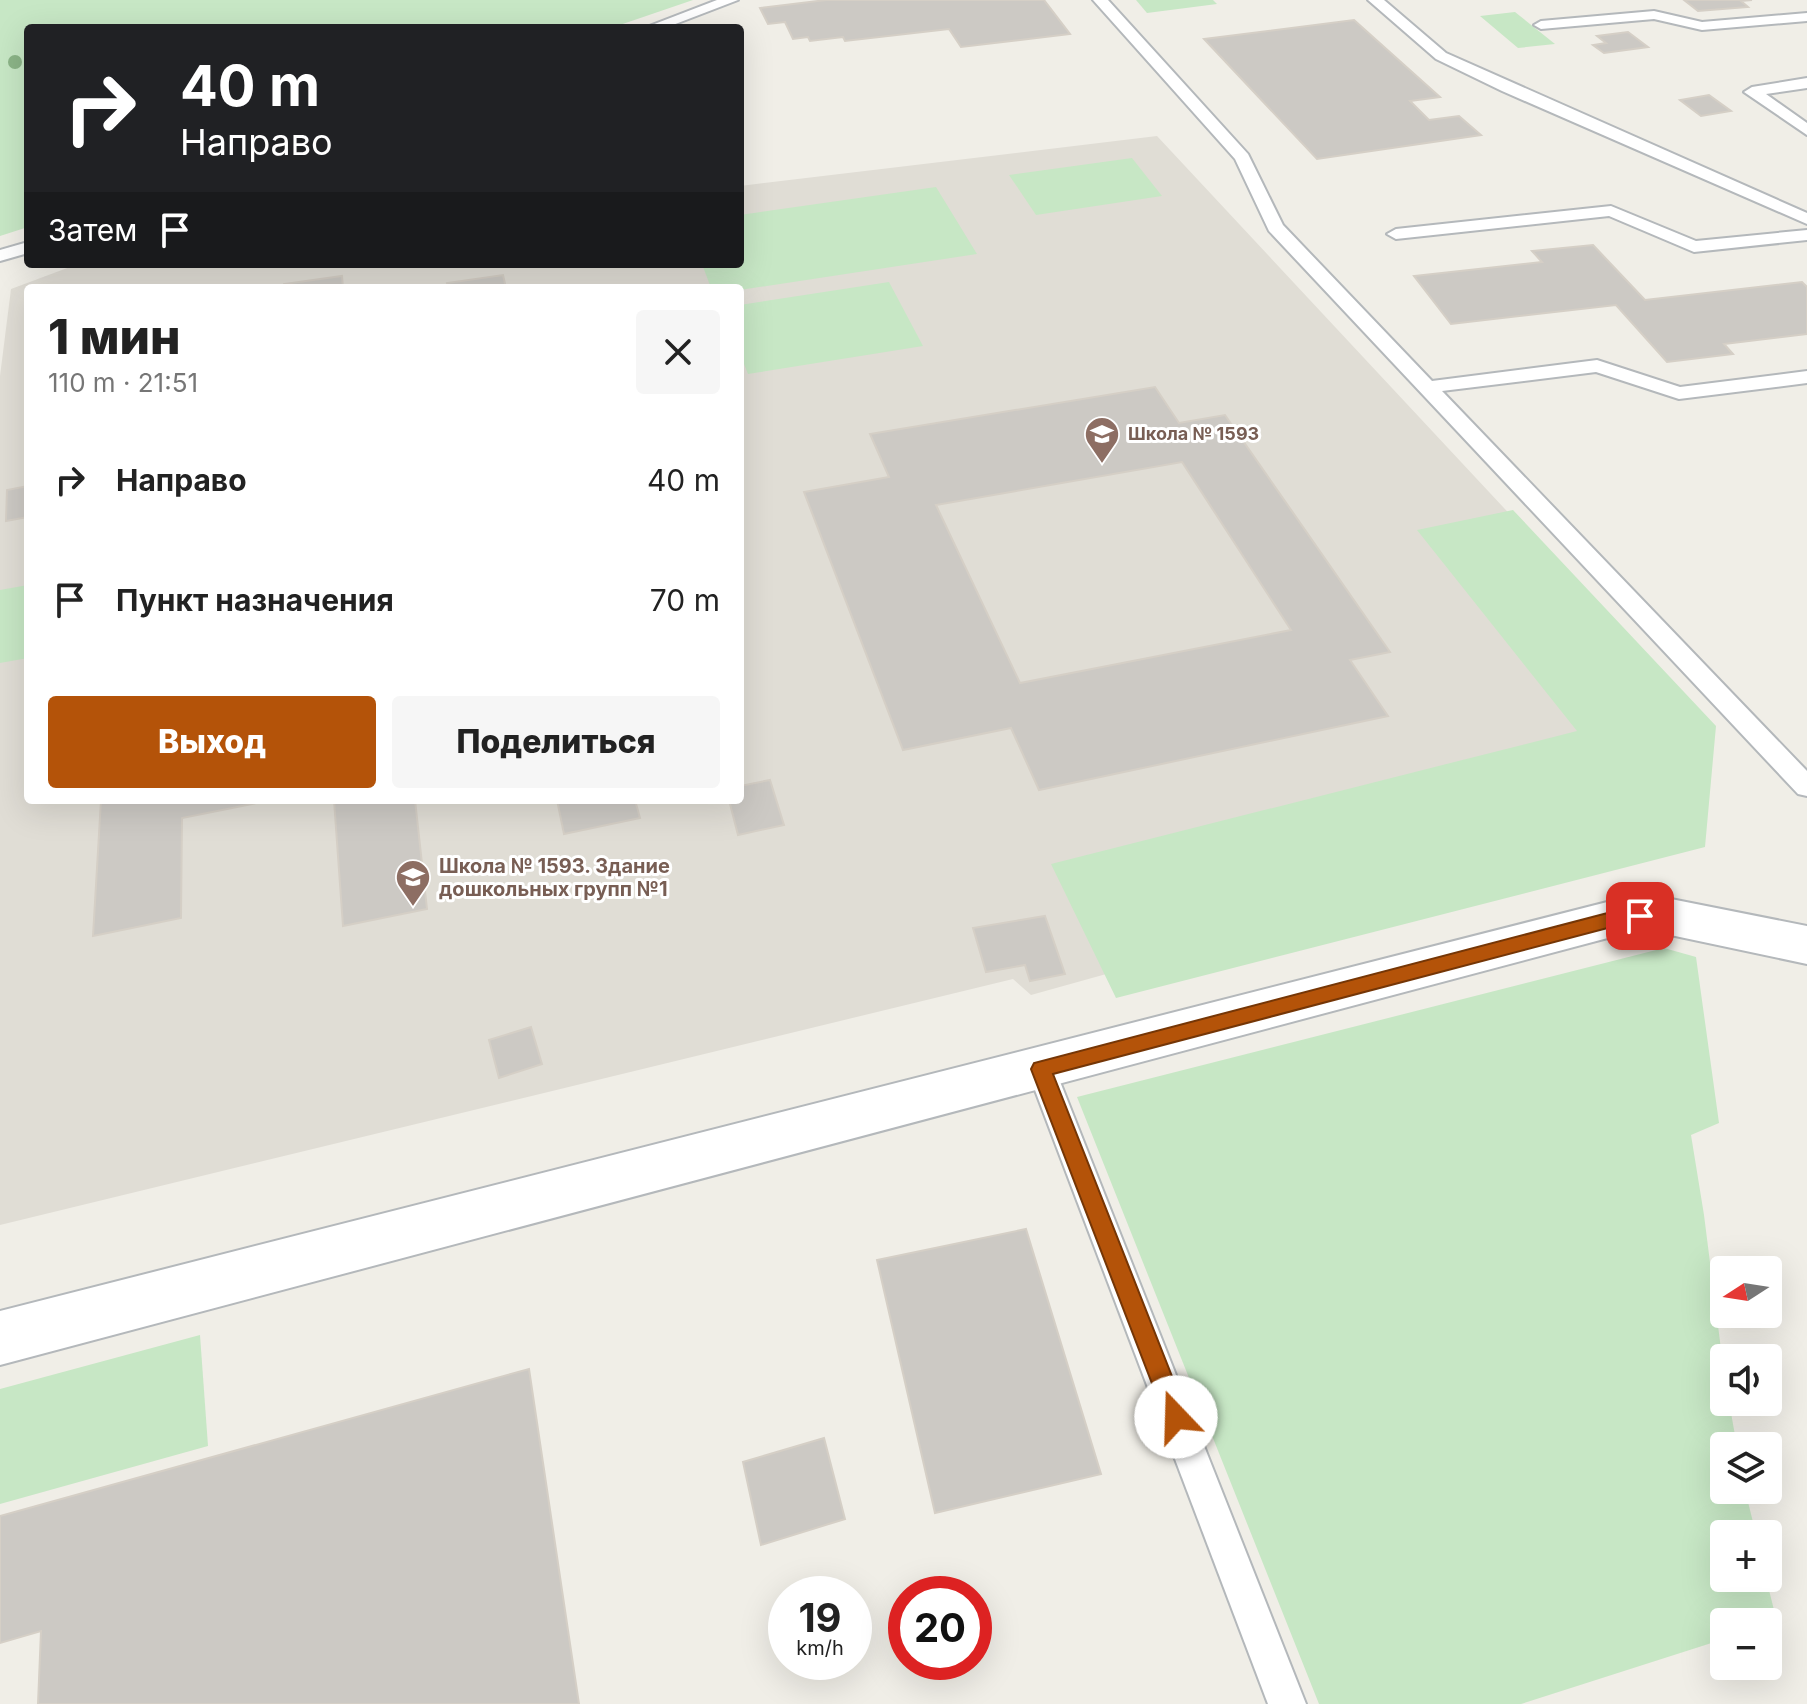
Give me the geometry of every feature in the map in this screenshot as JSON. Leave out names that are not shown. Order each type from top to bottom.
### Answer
[{"type":"street","points":[[0,1338],[1619,917],[1661,915],[1807,945]]},
{"type":"lane","points":[[662,24],[731,0]]},
{"type":"lane","points":[[1100,0],[1242,157],[1275,227],[1807,787]]},
{"type":"lane","points":[[1375,0],[1441,56],[1507,88],[1804,215]]},
{"type":"lane","points":[[1541,25],[1654,15],[1702,26],[1807,17]]},
{"type":"lane","points":[[1807,83],[1752,92],[1807,130]]},
{"type":"lane","points":[[1396,234],[1611,211],[1694,247],[1807,235]]},
{"type":"lane","points":[[0,256],[24,248]]},
{"type":"lane","points":[[1428,387],[1597,366],[1679,393],[1807,377]]},
{"type":"lane","points":[[1041,1069],[1287,1704]]},
{"type":"shaded area","name":"Школа № 1593","points":[[1157,136],[1670,686],[1618,831],[1031,995],[1013,979],[0,1225],[0,376],[11,289],[24,284],[24,804],[744,804],[744,284],[24,284],[67,268],[744,268],[744,186]]},
{"type":"green space","points":[[0,0],[693,0],[623,24],[24,24],[24,228],[0,236]]},
{"type":"green space","points":[[1136,0],[1213,0],[1217,4],[1147,13]]},
{"type":"green space","points":[[1515,12],[1555,44],[1518,48],[1480,16]]},
{"type":"green space","points":[[1132,158],[1162,196],[1036,215],[1009,175]]},
{"type":"green space","points":[[936,187],[977,254],[744,289],[744,284],[710,284],[704,268],[744,268],[744,214]]},
{"type":"green space","points":[[889,282],[923,346],[748,374],[744,364],[744,304]]},
{"type":"green space","points":[[1513,510],[1716,726],[1705,847],[1116,998],[1051,864],[1577,731],[1417,530]]},
{"type":"green space","points":[[24,586],[24,659],[0,663],[0,590]]},
{"type":"green space","points":[[1664,948],[1696,957],[1719,1123],[1691,1135],[1710,1262],[1710,1328],[1718,1328],[1720,1344],[1710,1344],[1710,1416],[1732,1416],[1734,1432],[1710,1432],[1710,1504],[1748,1504],[1752,1520],[1710,1520],[1710,1592],[1770,1592],[1774,1608],[1710,1608],[1710,1643],[1521,1704],[1319,1704],[1077,1097]]},
{"type":"green space","points":[[200,1335],[208,1446],[0,1504],[0,1389]]},
{"type":"building","points":[[826,0],[1044,0],[1070,34],[961,47],[949,29],[845,41],[843,37],[810,41],[808,37],[793,39],[785,22],[768,24],[760,8]]},
{"type":"building","points":[[1684,0],[1752,0],[1741,1],[1748,7],[1698,11]]},
{"type":"building","points":[[1354,20],[1440,97],[1410,101],[1429,120],[1459,116],[1481,135],[1317,159],[1204,39]]},
{"type":"building","points":[[1628,32],[1648,47],[1604,53],[1593,45],[1606,43],[1597,36]]},
{"type":"building","points":[[1709,95],[1731,111],[1701,116],[1680,100]]},
{"type":"building","points":[[1593,245],[1645,300],[1802,282],[1807,287],[1807,334],[1724,344],[1733,354],[1667,362],[1616,305],[1451,324],[1414,276],[1542,262],[1532,251]]},
{"type":"building","points":[[503,275],[505,284],[447,284]]},
{"type":"building","points":[[342,276],[343,284],[284,284]]},
{"type":"building","points":[[1155,387],[1179,423],[1225,415],[1390,652],[1350,660],[1388,716],[1039,790],[1011,728],[903,750],[804,492],[889,477],[870,434]],"holes":[[[1182,462],[1291,630],[1020,683],[936,505]]]},
{"type":"building","points":[[24,487],[24,518],[6,521],[7,490]]},
{"type":"building","points":[[770,780],[784,825],[738,835],[730,804],[744,804],[744,785]]},
{"type":"building","points":[[101,804],[252,804],[182,818],[181,918],[93,936]]},
{"type":"building","points":[[334,804],[415,804],[427,909],[343,926]]},
{"type":"building","points":[[558,804],[636,804],[640,818],[564,834]]},
{"type":"building","points":[[1045,916],[1065,974],[1030,981],[1025,965],[986,972],[973,928]]},
{"type":"building","points":[[531,1027],[542,1064],[499,1078],[489,1040]]},
{"type":"building","points":[[1026,1229],[1101,1474],[935,1513],[877,1260]]},
{"type":"building","points":[[529,1369],[579,1704],[38,1704],[41,1631],[0,1643],[0,1516]]},
{"type":"building","points":[[824,1438],[845,1519],[761,1545],[743,1462]]},
{"type":"place","name":"Школа № 1593","points":[[1102,465]]},
{"type":"place","name":"Школа № 1593. Здание дошкольных групп №1","points":[[413,908]]},
{"type":"route","points":[[1176,1417],[1041,1069],[1619,917],[1640,916]]}]
